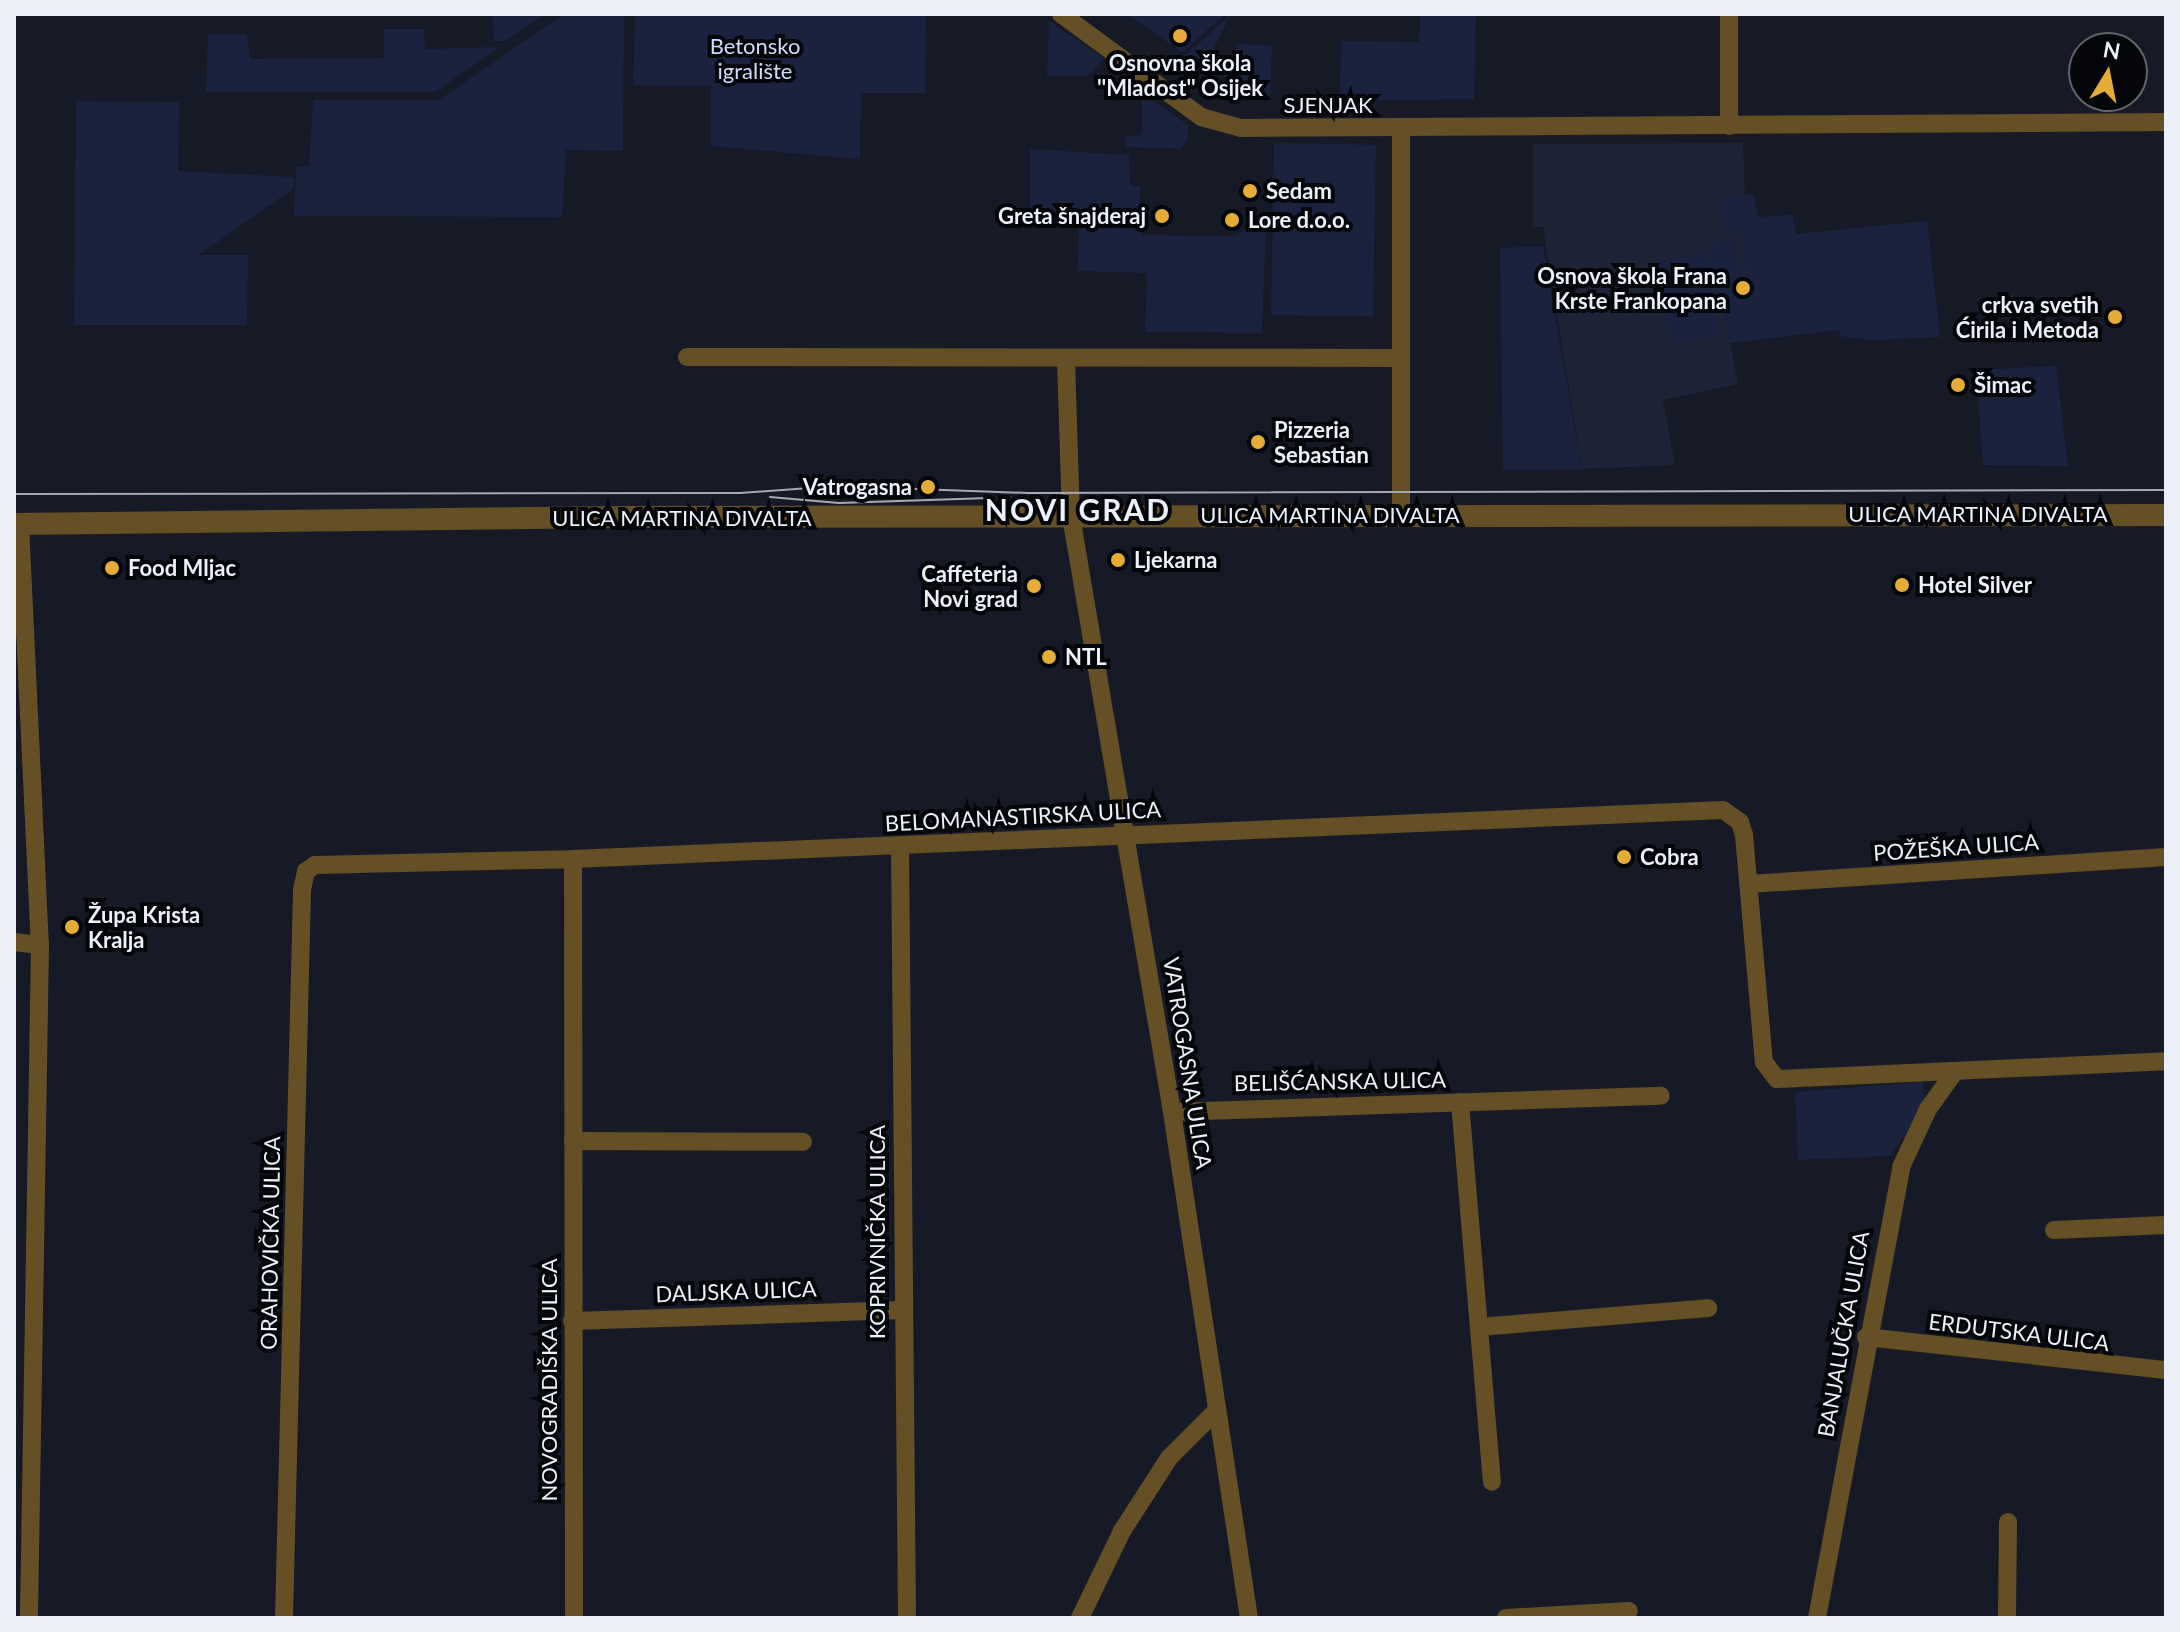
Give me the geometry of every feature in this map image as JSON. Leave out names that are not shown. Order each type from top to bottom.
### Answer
[{"type":"street","name":"SJENJAK","points":[[1061,14],[1211,122],[1241,128],[1401,129],[1401,515]]},
{"type":"street","points":[[1729,14],[1729,126]]},
{"type":"street","points":[[1401,129],[2166,122]]},
{"type":"street","points":[[687,357],[1401,358]]},
{"type":"street","points":[[1066,359],[1071,516]]},
{"type":"street","name":"ULICA MARTINA DIVALTA","points":[[17,524],[1071,516],[2166,515]]},
{"type":"street","name":"VATROGASNA ULICA","points":[[1071,516],[1128,836],[1172,1112],[1214,1413],[1249,1618]]},
{"type":"street","points":[[17,524],[40,945],[29,1618]]},
{"type":"street","name":"BELOMANASTIRSKA ULICA","points":[[306,871],[325,862],[573,859],[1711,809],[1732,813],[1740,822],[1749,884]]},
{"type":"street","name":"KOPRIVNIČKA ULICA","points":[[900,846],[901,1310],[907,1618]]},
{"type":"street","name":"POŽEŠKA ULICA","points":[[1749,884],[2166,857]]},
{"type":"street","name":"NOVOGRADIŠKA ULICA","points":[[573,859],[574,1618]]},
{"type":"street","name":"ORAHOVIČKA ULICA","points":[[284,1618],[306,871]]},
{"type":"street","points":[[1749,884],[1764,1062],[1777,1079],[2166,1061]]},
{"type":"street","points":[[14,942],[40,945]]},
{"type":"street","name":"BANJALUČKA ULICA","points":[[1817,1618],[1866,1337],[1901,1167],[1928,1109],[1954,1073]]},
{"type":"street","name":"BELIŠĆANSKA ULICA","points":[[1172,1112],[1661,1096]]},
{"type":"street","name":"BELIŠĆANSKA ULICA","points":[[1460,1102],[1492,1482]]},
{"type":"street","points":[[573,1141],[803,1142]]},
{"type":"street","points":[[2054,1230],[2166,1225]]},
{"type":"street","points":[[1479,1327],[1708,1308]]},
{"type":"street","name":"DALJSKA ULICA","points":[[572,1321],[901,1310]]},
{"type":"street","name":"ERDUTSKA ULICA","points":[[1866,1337],[2166,1370]]},
{"type":"street","points":[[1080,1618],[1122,1531],[1169,1458],[1214,1413]]},
{"type":"street","points":[[2007,1618],[2008,1522]]},
{"type":"street","points":[[1506,1618],[1629,1611]]},
{"type":"shaded area","name":"Osnova škola Frana Krste Frankopana","points":[[1743,143],[1745,195],[1753,195],[1758,217],[1792,215],[1796,234],[1927,221],[1940,337],[1871,340],[1840,336],[1839,330],[1730,343],[1738,384],[1663,400],[1675,465],[1582,469],[1543,227],[1533,227],[1533,144]]},
{"type":"green space","points":[[493,14],[545,14],[505,41],[494,41]]},
{"type":"green space","points":[[564,14],[624,14],[623,151],[566,150],[562,217],[294,216],[296,167],[309,166],[313,100],[439,100]]},
{"type":"green space","name":"Betonsko igralište","points":[[635,14],[926,14],[925,93],[861,93],[860,159],[711,146],[711,86],[633,85]]},
{"type":"green space","name":"Osnovna škola ''Mladost'' Osijek","points":[[1127,14],[1226,14],[1182,52]]},
{"type":"green space","points":[[1231,14],[1213,50],[1210,79],[1183,58]]},
{"type":"green space","points":[[1420,14],[1476,14],[1474,99],[1339,101],[1342,41],[1419,42]]},
{"type":"green space","points":[[1049,21],[1104,58],[1089,76],[1047,76]]},
{"type":"green space","points":[[384,29],[424,29],[425,49],[500,47],[435,92],[206,92],[208,34],[247,35],[250,59],[384,58]]},
{"type":"green space","points":[[1236,44],[1272,45],[1270,96],[1234,95]]},
{"type":"green space","points":[[1142,93],[1188,125],[1188,139],[1181,149],[1126,147],[1125,136],[1142,135]]},
{"type":"green space","points":[[76,101],[179,102],[178,171],[294,177],[293,189],[198,255],[248,255],[247,325],[74,325]]},
{"type":"green space","points":[[1274,143],[1376,145],[1373,317],[1271,315]]},
{"type":"green space","points":[[1030,149],[1129,155],[1130,186],[1140,186],[1142,235],[1236,236],[1254,224],[1266,224],[1262,333],[1145,332],[1147,273],[1078,271],[1079,217],[1030,216]]},
{"type":"green space","points":[[1753,195],[1758,217],[1792,215],[1796,234],[1927,221],[1940,337],[1871,340],[1840,336],[1839,330],[1729,343],[1721,297],[1749,293],[1741,233],[1724,234],[1721,197]]},
{"type":"green space","points":[[1735,239],[1744,291],[1717,296],[1707,244]]},
{"type":"green space","points":[[1543,246],[1582,469],[1503,470],[1500,248]]},
{"type":"green space","points":[[1705,253],[1719,335],[1670,343],[1656,262]]},
{"type":"green space","points":[[2056,366],[2068,466],[1983,465],[1976,370]]},
{"type":"green space","points":[[1923,1082],[1924,1104],[1891,1156],[1798,1160],[1795,1092]]},
{"type":"tram line","points":[[14,494],[740,493],[837,486],[1029,493],[2166,490]]},
{"type":"tram line","points":[[770,497],[839,503],[989,498]]},
{"type":"place","name":"Osnovna škola ''Mladost'' Osijek","points":[[1180,36]]},
{"type":"place","name":"Sedam","points":[[1250,191]]},
{"type":"place","name":"Greta šnajderaj","points":[[1162,216]]},
{"type":"place","name":"Lore d.o.o.","points":[[1232,220]]},
{"type":"place","name":"Osnova škola Frana Krste Frankopana","points":[[1743,288]]},
{"type":"place","name":"crkva svetih Ćirila i Metoda","points":[[2115,317]]},
{"type":"place","name":"Šimac","points":[[1958,385]]},
{"type":"place","name":"Pizzeria Sebastian","points":[[1258,442]]},
{"type":"place","name":"Vatrogasna","points":[[928,487]]},
{"type":"place","name":"Ljekarna","points":[[1118,560]]},
{"type":"place","name":"Food Mljac","points":[[112,568]]},
{"type":"place","name":"Hotel Silver","points":[[1902,585]]},
{"type":"place","name":"Caffeteria Novi grad","points":[[1034,586]]},
{"type":"place","name":"NTL","points":[[1049,657]]},
{"type":"place","name":"Cobra","points":[[1624,857]]},
{"type":"place","name":"Župa Krista Kralja","points":[[72,927]]},
{"type":"district","name":"NOVI GRAD","points":[[1078,509]]}]
